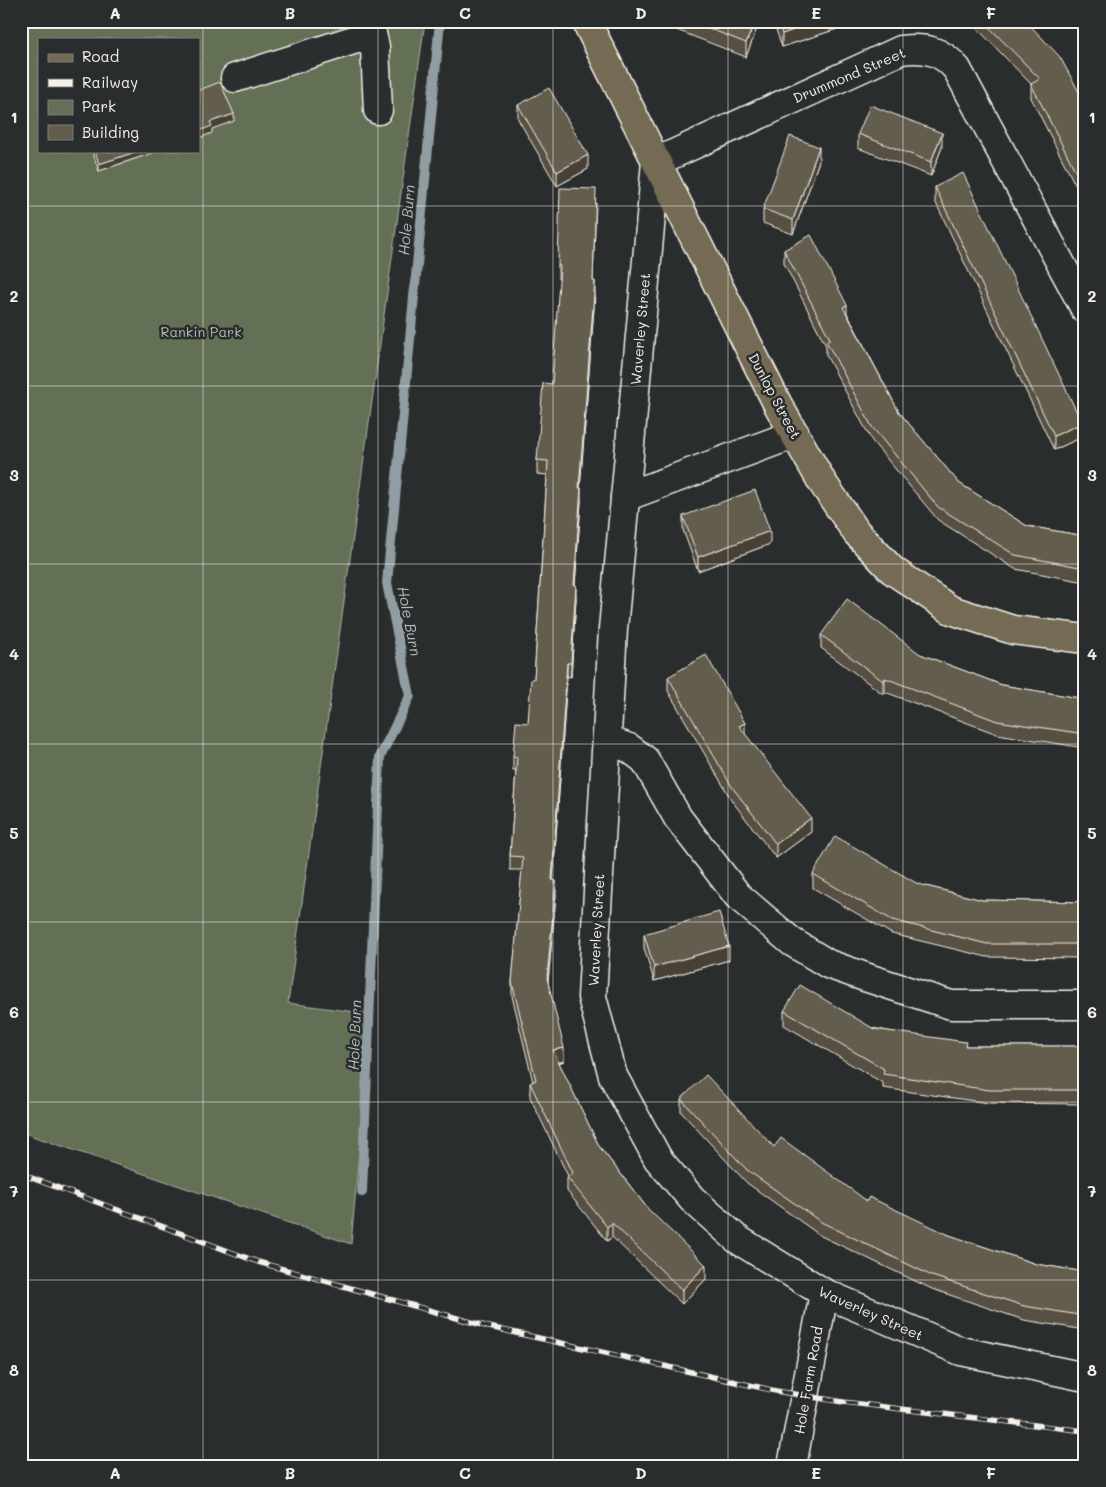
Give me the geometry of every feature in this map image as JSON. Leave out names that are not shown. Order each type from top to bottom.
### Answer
[{"type":"main road","name":"Dunlop Street","points":[[586,21],[778,405],[822,482],[857,533],[892,570],[951,610],[1013,630],[1085,639]]},
{"type":"street","points":[[235,78],[370,27],[375,47],[378,110]]},
{"type":"street","name":"Drummond Street","points":[[656,162],[901,50],[922,49],[934,52],[944,56],[957,69],[1085,309]]},
{"type":"street","name":"Waverley Street","points":[[656,162],[613,629],[592,997],[612,1076],[658,1159],[692,1200],[737,1238],[824,1293],[961,1352],[1085,1377]]},
{"type":"street","points":[[625,497],[795,434]]},
{"type":"street","points":[[607,740],[629,748],[645,760],[678,818],[738,896],[792,942],[828,964],[951,1005],[1085,1005]]},
{"type":"street","name":"Hole Farm Road","points":[[792,1466],[824,1293]]},
{"type":"green space","name":"Rankin Park","points":[[21,21],[425,21],[288,1003],[371,1014],[351,1244],[21,1131]]},
{"type":"building","points":[[690,21],[755,21],[746,43]]},
{"type":"building","points":[[778,21],[819,21],[782,34]]},
{"type":"building","points":[[983,21],[1026,21],[1060,57],[1085,103],[1085,190],[1031,84],[1040,79]]},
{"type":"building","points":[[220,82],[234,114],[210,122],[212,126],[200,131],[200,90]]},
{"type":"building","points":[[549,88],[588,155],[557,172],[518,105]]},
{"type":"building","points":[[870,105],[942,133],[931,162],[858,134]]},
{"type":"building","points":[[790,136],[819,147],[793,220],[763,209]]},
{"type":"building","points":[[95,152],[135,152],[99,164]]},
{"type":"building","points":[[963,173],[1082,423],[1054,436],[935,187]]},
{"type":"building","points":[[560,188],[596,189],[593,281],[595,281],[579,488],[581,488],[571,663],[567,663],[552,880],[556,881],[547,978],[564,1048],[553,1050],[599,1146],[648,1209],[706,1265],[682,1290],[612,1223],[607,1227],[567,1177],[573,1173],[530,1083],[536,1080],[512,982],[523,857],[510,856],[517,757],[513,756],[516,722],[528,723],[531,679],[534,679],[548,461],[537,460],[543,383],[552,384],[560,266],[558,265]]},
{"type":"building","points":[[811,235],[847,305],[843,307],[899,412],[959,483],[1027,526],[1085,536],[1085,568],[1015,555],[938,507],[872,427],[826,341],[830,339],[784,250]]},
{"type":"building","points":[[755,490],[770,531],[698,557],[683,516]]},
{"type":"building","points":[[847,599],[920,654],[1002,685],[1085,699],[1085,734],[997,721],[885,678],[883,681],[821,635]]},
{"type":"building","points":[[706,655],[745,723],[739,726],[811,818],[776,844],[732,787],[668,677]]},
{"type":"building","points":[[835,836],[918,884],[982,900],[1085,902],[1085,944],[987,944],[892,920],[813,874]]},
{"type":"building","points":[[719,912],[729,946],[654,967],[644,934]]},
{"type":"building","points":[[800,985],[874,1029],[966,1042],[965,1046],[1085,1046],[1085,1090],[989,1090],[883,1074],[884,1069],[784,1011]]},
{"type":"building","points":[[706,1075],[774,1147],[781,1138],[867,1201],[869,1197],[949,1235],[1036,1264],[1085,1272],[1085,1316],[1024,1306],[932,1276],[821,1222],[747,1170],[681,1099]]},
{"type":"waterway","name":"Hole Burn","points":[[362,1192],[380,757],[410,696],[387,583],[440,21]]},
{"type":"railway","points":[[21,1174],[258,1262],[489,1327],[776,1391],[843,1402],[1085,1431]]}]
